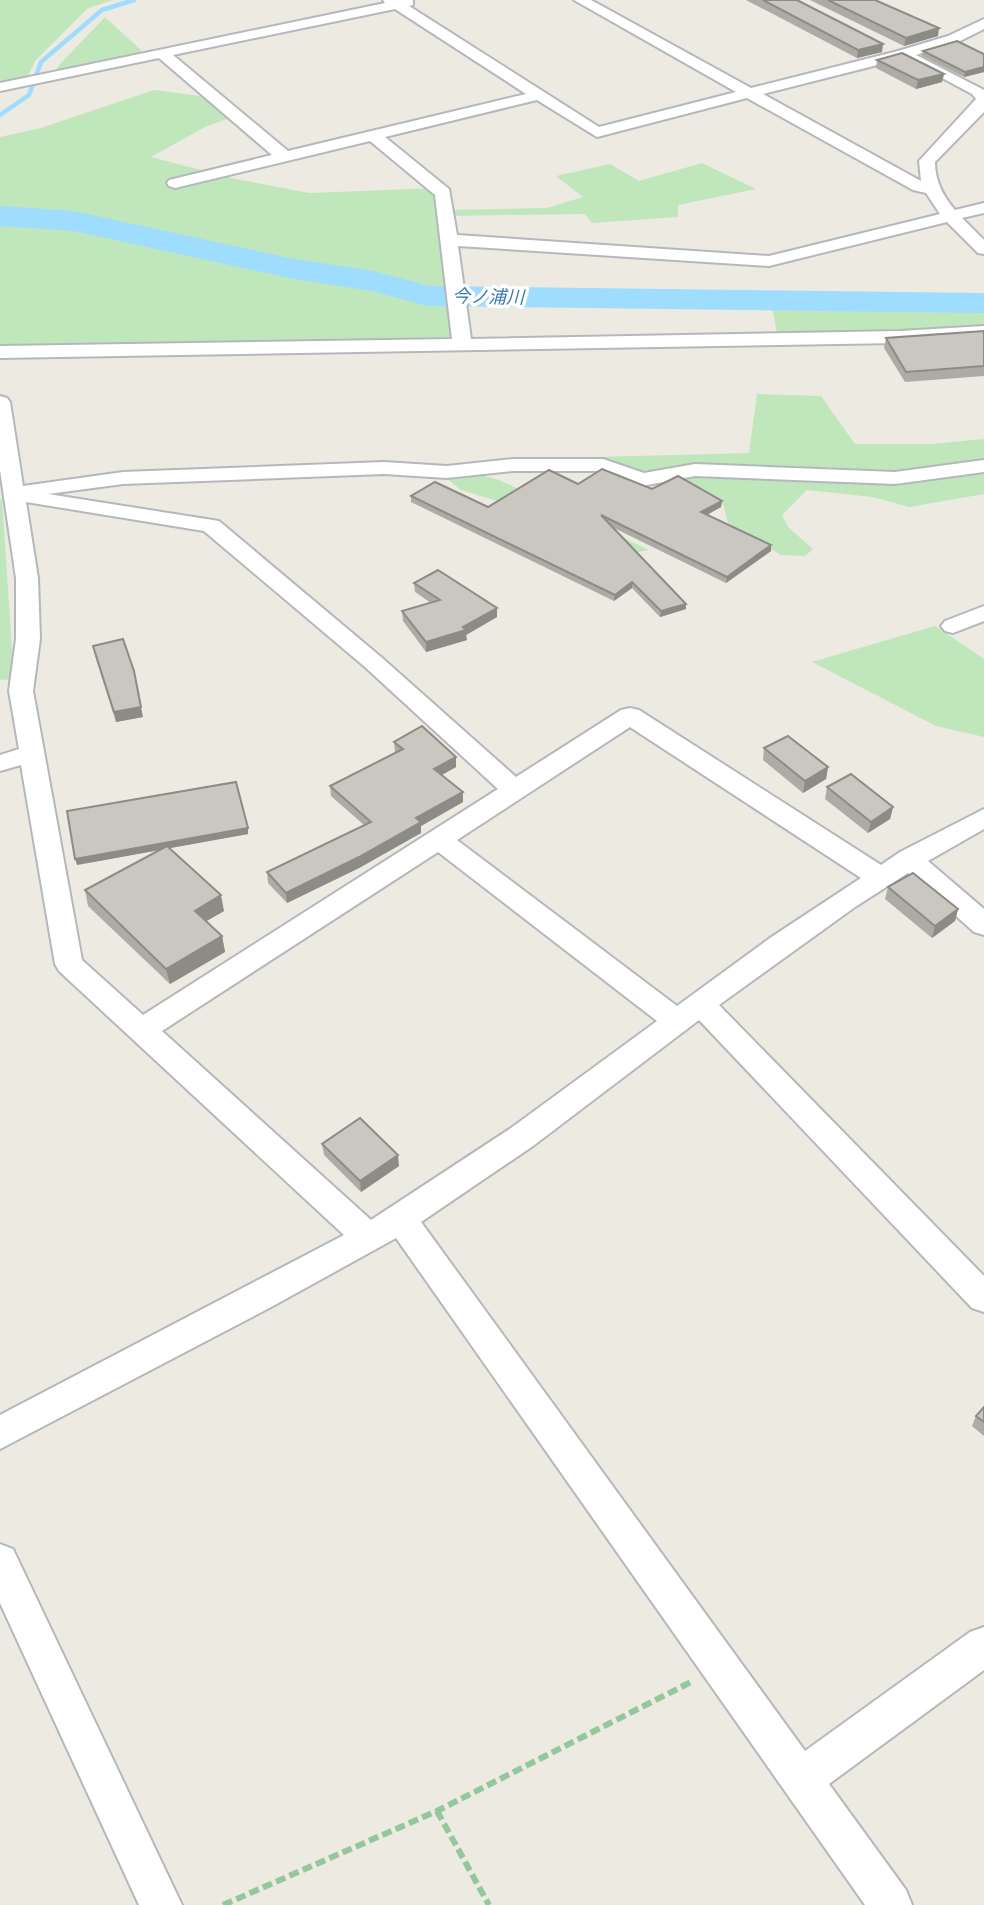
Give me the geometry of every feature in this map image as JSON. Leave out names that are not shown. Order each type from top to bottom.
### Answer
[{"type":"street","points":[[0,88],[392,2],[416,0]]},
{"type":"street","points":[[581,0],[919,187],[934,190]]},
{"type":"street","points":[[392,2],[597,132],[903,54],[953,39],[984,23]]},
{"type":"street","points":[[878,42],[978,91],[984,99],[981,106],[927,161],[925,169],[934,190],[952,218],[984,249]]},
{"type":"street","points":[[162,53],[285,157]]},
{"type":"street","points":[[175,183],[540,95]]},
{"type":"street","points":[[373,135],[443,193],[462,343]]},
{"type":"street","points":[[449,240],[769,261],[984,208]]},
{"type":"street","points":[[0,352],[900,337],[984,332]]},
{"type":"street","points":[[0,402],[27,578],[28,639],[21,691],[69,964],[368,1237]]},
{"type":"street","points":[[14,495],[61,485],[123,478],[384,468],[447,472],[513,465],[603,465],[642,480],[695,470],[895,478],[984,466]]},
{"type":"street","points":[[14,495],[211,526],[373,662],[515,790]]},
{"type":"street","points":[[953,626],[984,613]]},
{"type":"street","points":[[140,1031],[630,716],[880,877]]},
{"type":"street","points":[[0,763],[30,754]]},
{"type":"street","points":[[0,1433],[368,1237],[454,1185],[846,898],[909,859],[984,818]]},
{"type":"street","points":[[438,839],[690,1014],[984,1298]]},
{"type":"street","points":[[909,859],[984,925]]},
{"type":"street","points":[[400,1218],[891,1905]]},
{"type":"street","points":[[0,1562],[161,1905]]},
{"type":"street","points":[[801,1779],[984,1646]]},
{"type":"path","points":[[223,1905],[437,1811],[720,1667]]},
{"type":"path","points":[[437,1811],[489,1905]]},
{"type":"green space","points":[[0,0],[113,0],[88,8],[35,61],[27,78],[0,83]]},
{"type":"green space","points":[[105,17],[144,53],[57,70],[58,66]]},
{"type":"green space","points":[[154,90],[215,98],[229,118],[205,127],[151,157],[236,179],[309,193],[438,188],[462,343],[0,352],[0,137],[41,128]]},
{"type":"green space","points":[[702,163],[756,189],[678,205],[678,217],[592,223],[585,214],[446,216],[446,210],[547,208],[583,197],[556,176],[610,164],[639,181]]},
{"type":"green space","points":[[770,296],[984,297],[984,332],[778,339]]},
{"type":"green space","points":[[757,394],[821,396],[855,444],[931,444],[984,439],[984,494],[909,507],[873,497],[807,490],[782,515],[788,527],[813,549],[805,556],[781,555],[728,523],[723,503],[676,474],[638,474],[522,459],[749,453]]},
{"type":"green space","points":[[462,470],[499,480],[649,550],[624,555],[501,502],[461,490],[437,471]]},
{"type":"green space","points":[[2,498],[14,679],[0,680],[0,500]]},
{"type":"green space","points":[[935,626],[984,659],[984,737],[936,726],[812,662]]},
{"type":"building","points":[[763,0],[797,0],[883,44],[858,50]]},
{"type":"building","points":[[828,0],[875,0],[939,28],[906,38]]},
{"type":"building","points":[[957,41],[984,54],[984,67],[965,72],[923,51]]},
{"type":"building","points":[[902,53],[944,74],[918,80],[877,60]]},
{"type":"building","points":[[984,331],[984,366],[906,372],[886,338]]},
{"type":"building","points":[[602,469],[652,489],[678,476],[722,501],[701,512],[771,545],[727,577],[601,515],[686,604],[661,611],[632,582],[615,595],[411,496],[435,482],[488,507],[549,470],[578,484]]},
{"type":"building","points":[[438,570],[497,608],[463,627],[466,630],[426,642],[402,611],[440,600],[414,583]]},
{"type":"building","points":[[123,639],[134,671],[141,707],[114,712],[93,646]]},
{"type":"building","points":[[422,726],[456,757],[434,769],[463,792],[416,818],[421,822],[359,857],[286,893],[267,872],[371,822],[330,786],[403,749],[394,742]]},
{"type":"building","points":[[788,736],[828,767],[805,781],[764,748]]},
{"type":"building","points":[[851,774],[893,807],[871,822],[827,787]]},
{"type":"building","points":[[236,782],[248,828],[75,859],[67,811]]},
{"type":"building","points":[[167,846],[221,895],[195,911],[222,936],[166,969],[85,890]]},
{"type":"building","points":[[913,873],[958,909],[935,926],[888,887]]},
{"type":"building","points":[[360,1118],[398,1155],[360,1181],[322,1144]]},
{"type":"building","points":[[984,1407],[984,1422],[976,1416]]},
{"type":"waterway","points":[[0,115],[29,95],[41,62],[102,10],[134,0]]},
{"type":"waterway","name":"今ノ浦川","points":[[0,216],[74,221],[289,268],[373,281],[429,296],[984,303]]}]
